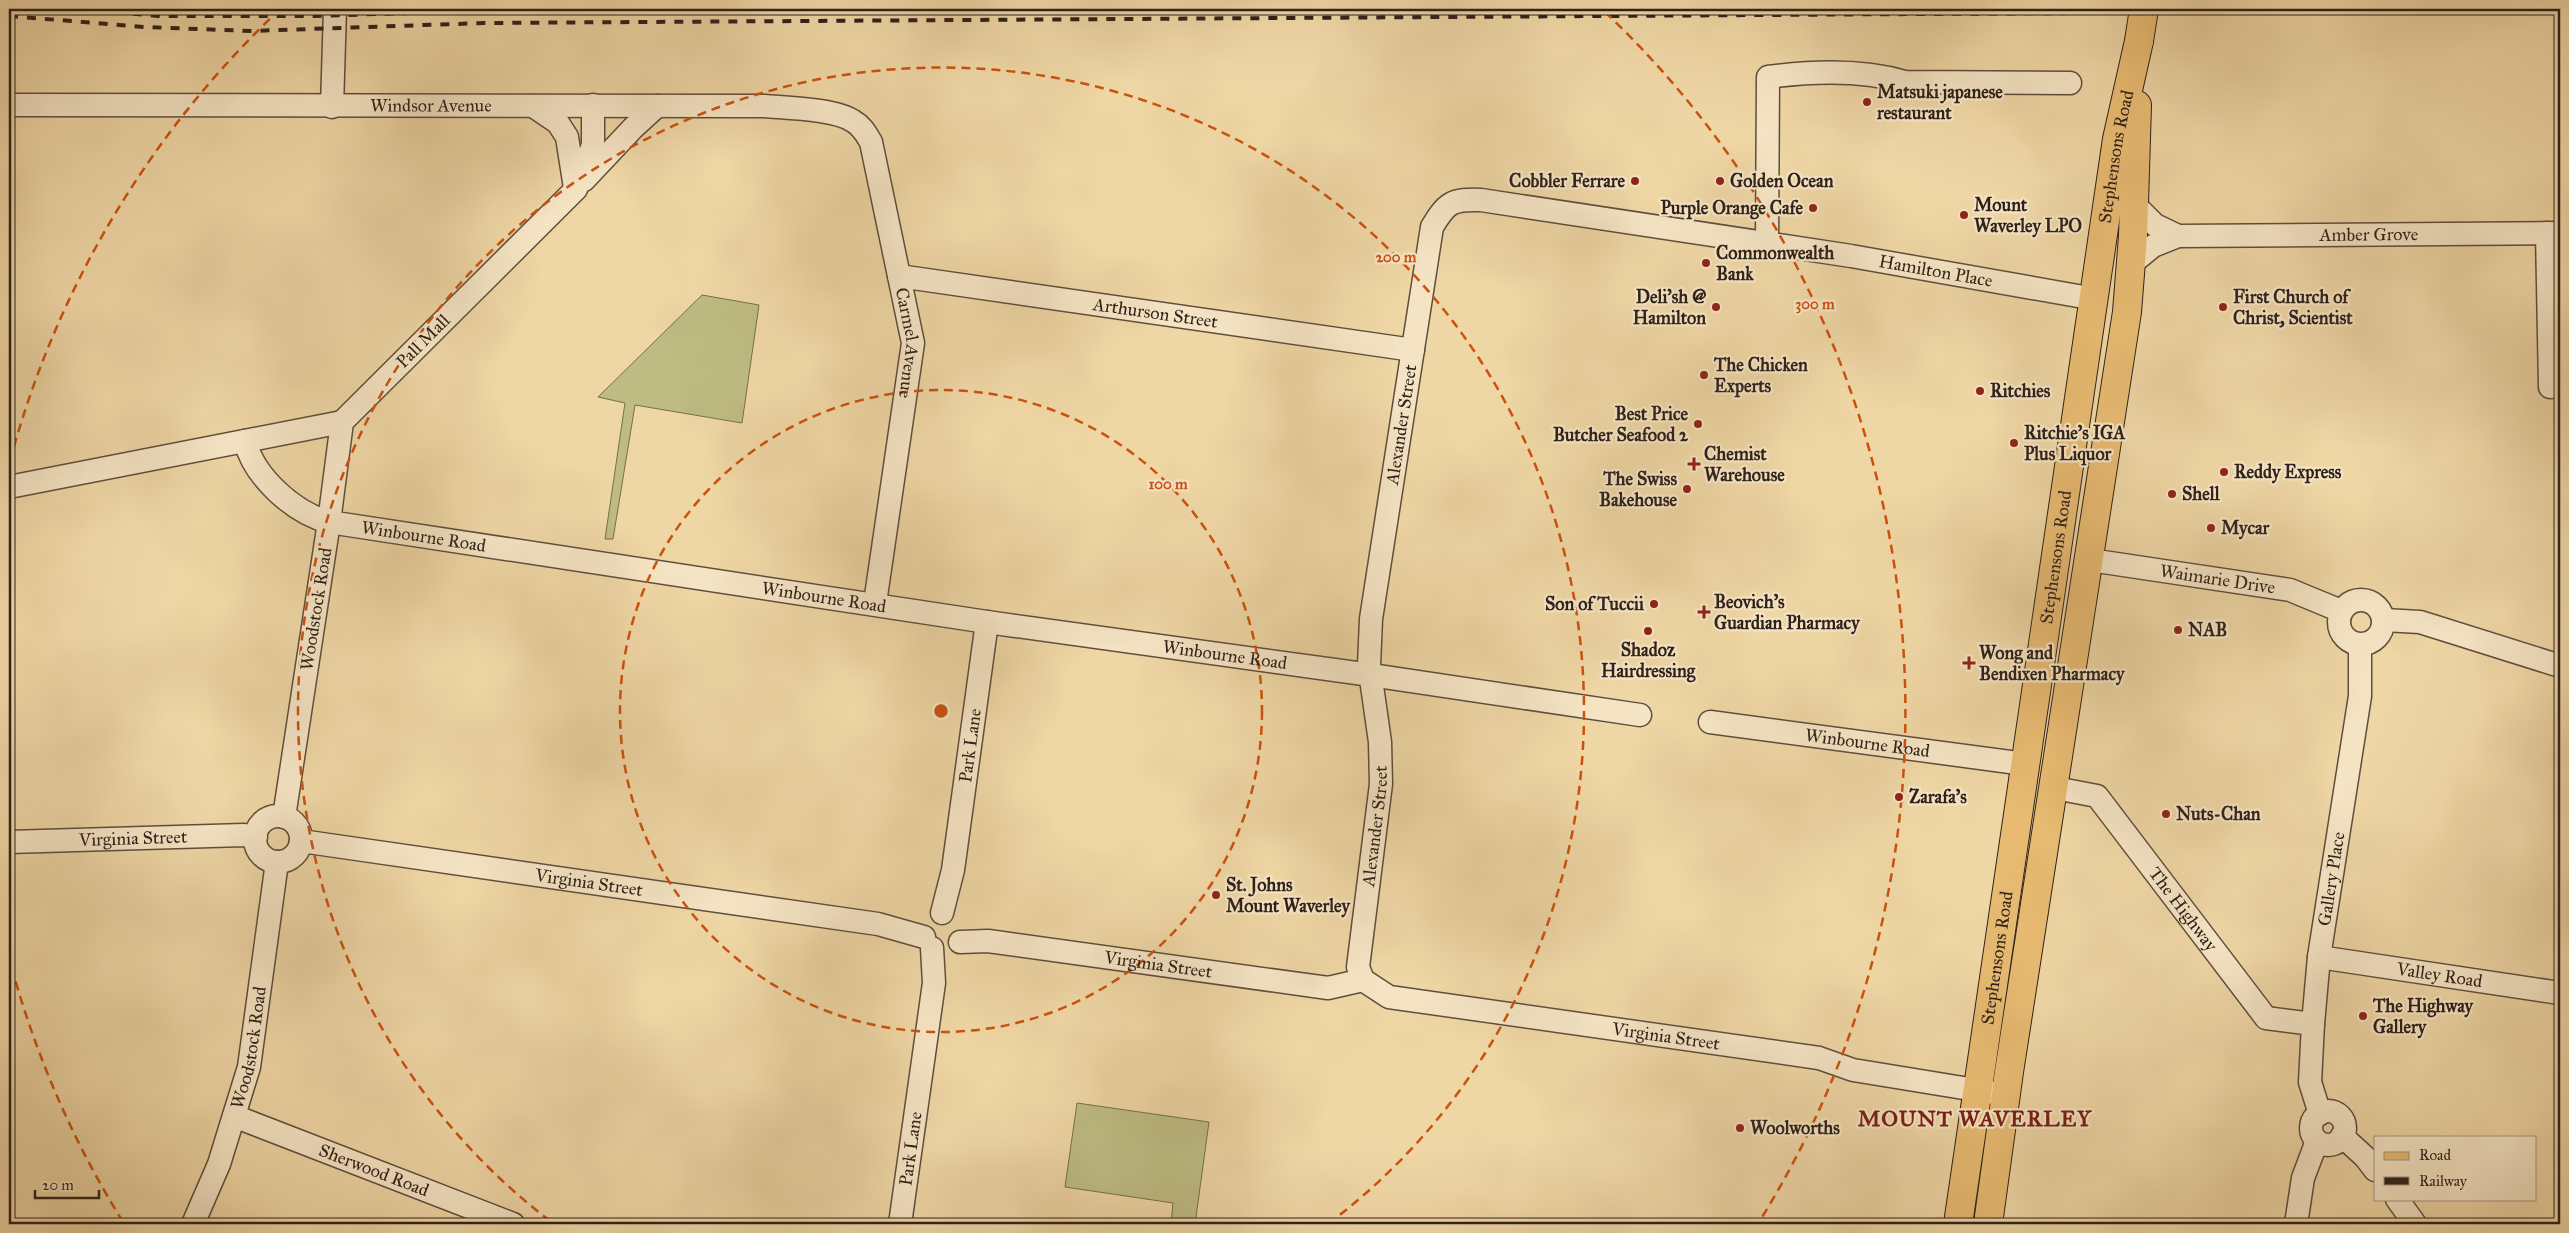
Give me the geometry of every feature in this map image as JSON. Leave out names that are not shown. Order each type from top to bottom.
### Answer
[{"type":"main road","name":"Stephensons Road","points":[[1958,1224],[2117,139],[2144,9]]},
{"type":"main road","name":"Stephensons Road","points":[[1988,1224],[2006,1094],[2127,312],[2134,204],[2139,40]]},
{"type":"main road","points":[[2055,562],[2090,560]]},
{"type":"street","points":[[332,107],[335,9]]},
{"type":"street","points":[[1772,244],[1768,77],[1804,72],[1880,74],[1905,82],[2070,83]]},
{"type":"street","name":"Windsor Avenue","points":[[9,105],[332,107],[766,106],[817,111],[852,120]]},
{"type":"street","name":"Pall Mall","points":[[576,189],[593,145],[593,105]]},
{"type":"street","points":[[533,106],[558,123],[567,137],[576,189]]},
{"type":"street","name":"Pall Mall","points":[[342,422],[657,106]]},
{"type":"street","name":"Carmel Avenue","points":[[852,120],[863,129],[871,142],[913,343],[875,603]]},
{"type":"street","name":"Alexander Street","points":[[1360,974],[1381,784],[1380,742],[1369,671],[1371,618],[1432,227],[1443,209],[1458,199],[1499,202],[1772,244]]},
{"type":"street","name":"Amber Grove","points":[[2134,204],[2155,225],[2178,236]]},
{"type":"street","points":[[2550,388],[2554,233]]},
{"type":"street","name":"Amber Grove","points":[[2131,264],[2153,246],[2178,236],[2554,233]]},
{"type":"street","name":"Hamilton Place","points":[[1772,244],[2095,299]]},
{"type":"street","name":"Arthurson Street","points":[[899,276],[1413,350]]},
{"type":"street","points":[[9,487],[342,422],[329,522],[300,512],[259,472],[248,453],[245,441]]},
{"type":"street","name":"Winbourne Road","points":[[329,522],[875,603],[987,622],[1319,669],[1369,671],[1640,715]]},
{"type":"street","name":"Woodstock Road","points":[[284,817],[329,522]]},
{"type":"street","name":"Waimarie Drive","points":[[2090,560],[2290,590],[2341,611]]},
{"type":"street","points":[[2364,600],[2378,607],[2384,620],[2379,636],[2373,641],[2360,645],[2345,638],[2341,632],[2338,620],[2341,611],[2353,601],[2364,600]]},
{"type":"street","points":[[2384,620],[2420,622],[2560,666]]},
{"type":"street","name":"Park Lane","points":[[900,1224],[934,983],[944,933],[987,622]]},
{"type":"street","name":"Gallery Place","points":[[2320,1114],[2310,1082],[2313,1024],[2319,957],[2360,696],[2360,645]]},
{"type":"street","name":"Winbourne Road","points":[[1710,722],[2025,764]]},
{"type":"street","name":"The Highway","points":[[2054,788],[2097,796],[2266,1018],[2313,1024]]},
{"type":"street","points":[[284,817],[297,826],[301,841],[294,856],[277,862],[261,854],[256,837],[260,825],[265,821],[271,818],[284,817]]},
{"type":"street","name":"Virginia Street","points":[[9,842],[244,835],[256,837]]},
{"type":"street","name":"Virginia Street","points":[[301,841],[1328,988],[1360,974],[1389,997],[1818,1058],[1853,1070],[2006,1094]]},
{"type":"street","name":"Woodstock Road","points":[[193,1224],[219,1164],[249,1067],[277,862]]},
{"type":"street","name":"Valley Road","points":[[2319,957],[2560,993]]},
{"type":"street","points":[[2330,1112],[2340,1117],[2344,1126],[2342,1136],[2332,1144],[2322,1144],[2317,1140],[2311,1128],[2313,1121],[2320,1114],[2330,1112]]},
{"type":"street","name":"Sherwood Road","points":[[234,1116],[513,1224]]},
{"type":"street","points":[[2342,1136],[2366,1157],[2374,1169]]},
{"type":"street","points":[[2296,1224],[2303,1178],[2317,1140]]},
{"type":"street","points":[[2398,1200],[2416,1224]]},
{"type":"shaded area","points":[[702,295],[759,305],[742,423],[635,405],[613,539],[605,539],[625,403],[598,397]]},
{"type":"shaded area","points":[[1077,1103],[1209,1122],[1195,1224],[1171,1224],[1173,1203],[1065,1187]]},
{"type":"railway","points":[[79,9],[158,16],[317,16],[496,10],[786,9]]},
{"type":"railway","points":[[9,16],[145,27],[251,31],[484,23],[2560,10]]},
{"type":"place","name":"Matsuki japanese restaurant","points":[[1867,102]]},
{"type":"place","name":"Cobbler Ferrare","points":[[1635,181]]},
{"type":"place","name":"Golden Ocean","points":[[1720,181]]},
{"type":"place","name":"Purple Orange Cafe","points":[[1813,208]]},
{"type":"place","name":"Mount Waverley LPO","points":[[1964,215]]},
{"type":"place","name":"Commonwealth Bank","points":[[1706,263]]},
{"type":"place","name":"Deli'sh @ Hamilton","points":[[1716,307]]},
{"type":"place","name":"First Church of Christ, Scientist","points":[[2223,307]]},
{"type":"place","name":"The Chicken Experts","points":[[1704,375]]},
{"type":"place","name":"Ritchies","points":[[1980,391]]},
{"type":"place","name":"Best Price Butcher Seafood 2","points":[[1698,424]]},
{"type":"place","name":"Ritchie's IGA Plus Liquor","points":[[2014,443]]},
{"type":"place","name":"Chemist Warehouse","points":[[1694,464]]},
{"type":"place","name":"Reddy Express","points":[[2224,472]]},
{"type":"place","name":"The Swiss Bakehouse","points":[[1687,489]]},
{"type":"place","name":"Shell","points":[[2172,494]]},
{"type":"place","name":"Mycar","points":[[2211,528]]},
{"type":"place","name":"Son of Tuccii","points":[[1654,604]]},
{"type":"place","name":"Beovich's Guardian Pharmacy","points":[[1704,612]]},
{"type":"place","name":"NAB","points":[[2178,630]]},
{"type":"place","name":"Shadoz Hairdressing","points":[[1648,631]]},
{"type":"place","name":"Wong and Bendixen Pharmacy","points":[[1969,663]]},
{"type":"place","name":"Zarafa's","points":[[1899,797]]},
{"type":"place","name":"Nuts-Chan","points":[[2166,814]]},
{"type":"place","name":"St. Johns Mount Waverley","points":[[1216,895]]},
{"type":"place","name":"The Highway Gallery","points":[[2363,1016]]},
{"type":"place","name":"Woolworths","points":[[1740,1128]]},
{"type":"district","name":"MOUNT WAVERLEY","points":[[1975,1118]]}]
